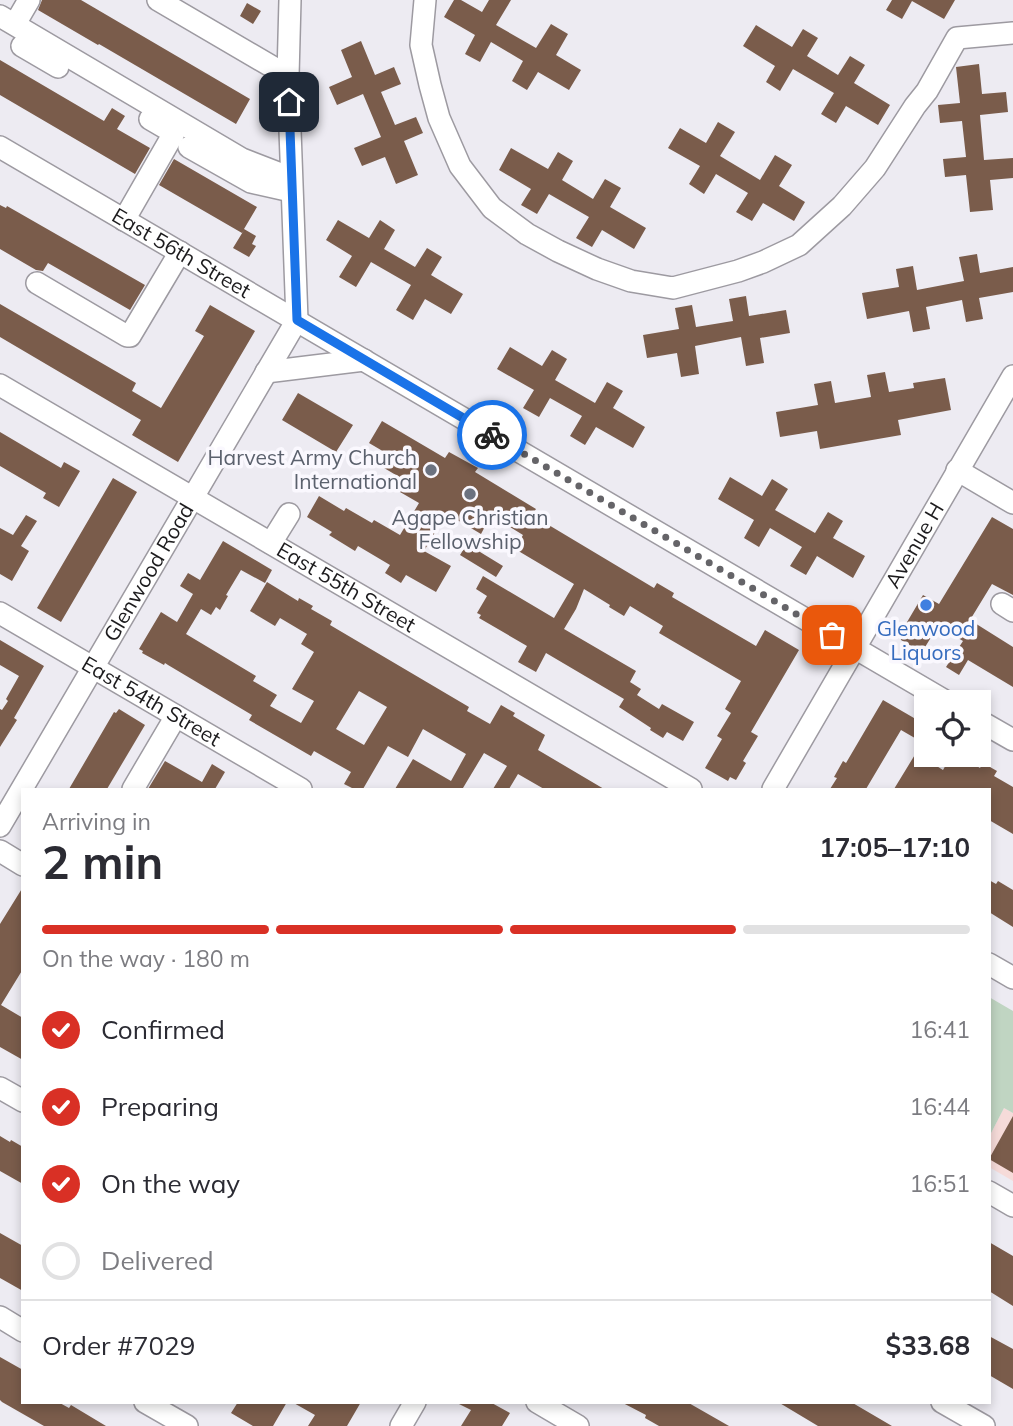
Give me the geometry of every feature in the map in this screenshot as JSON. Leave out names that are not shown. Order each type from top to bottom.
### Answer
[{"type":"street","points":[[29,0],[7,20],[242,159],[291,184]]},
{"type":"street","points":[[158,0],[288,76]]},
{"type":"street","points":[[290,0],[288,76],[297,320]]},
{"type":"street","points":[[425,0],[421,45],[439,118],[460,166],[492,208],[527,234],[597,269],[632,281],[673,288],[746,268],[799,245],[842,206],[875,167],[927,92],[957,38],[1013,33]]},
{"type":"street","points":[[22,46],[173,133],[124,220]]},
{"type":"street","name":"East 56th Street","points":[[0,146],[927,690]]},
{"type":"street","points":[[189,147],[251,182],[291,184]]},
{"type":"street","points":[[37,283],[130,336],[180,253]]},
{"type":"street","name":"Glenwood Road","points":[[22,788],[297,320]]},
{"type":"street","points":[[266,372],[364,360]]},
{"type":"street","name":"Avenue H","points":[[774,788],[1013,376]]},
{"type":"street","name":"East 55th Street","points":[[0,385],[689,788]]},
{"type":"street","points":[[957,470],[1013,503]]},
{"type":"street","points":[[271,543],[289,514]]},
{"type":"street","name":"East 54th Street","points":[[0,612],[299,788]]},
{"type":"street","points":[[134,788],[176,716]]},
{"type":"street","points":[[991,727],[1013,740]]},
{"type":"street","name":"Glenwood Road","points":[[0,826],[21,790]]},
{"type":"street","points":[[0,851],[21,864]]},
{"type":"street","points":[[991,965],[1013,978]]},
{"type":"street","points":[[0,1088],[21,1100]]},
{"type":"street","points":[[991,1193],[1013,1206]]},
{"type":"street","points":[[0,1317],[21,1330]]},
{"type":"street","points":[[148,1404],[187,1426]]},
{"type":"street","points":[[401,1426],[414,1404]]},
{"type":"street","points":[[540,1404],[578,1426]]},
{"type":"street","points":[[946,1404],[984,1426]]},
{"type":"shaded area","points":[[1004,1108],[1013,1113],[1013,1181],[991,1168],[991,1133]]},
{"type":"green space","points":[[991,998],[1013,1011],[1013,1113],[1004,1108],[991,1133]]},
{"type":"building","points":[[42,0],[81,0],[250,99],[236,124],[38,10]]},
{"type":"building","points":[[454,0],[461,0],[482,12],[489,0],[511,0],[496,25],[536,48],[551,24],[568,34],[556,55],[581,70],[569,90],[538,72],[527,90],[512,81],[523,61],[491,42],[480,62],[465,54],[475,35],[444,17]]},
{"type":"building","points":[[892,0],[955,0],[944,19],[912,1],[902,19],[886,10]]},
{"type":"building","points":[[247,3],[261,11],[253,24],[240,16]]},
{"type":"building","points":[[756,25],[792,47],[803,29],[818,38],[807,56],[838,75],[850,56],[865,65],[854,83],[890,105],[878,125],[846,106],[836,123],[821,114],[834,93],[793,69],[780,91],[766,82],[775,66],[743,46]]},
{"type":"building","points":[[361,41],[375,75],[394,67],[401,84],[381,92],[395,125],[416,117],[423,133],[404,141],[418,175],[396,184],[385,157],[362,166],[354,148],[381,137],[363,94],[337,105],[329,87],[352,77],[341,50]]},
{"type":"building","points":[[0,60],[104,121],[112,108],[125,116],[117,129],[150,148],[135,174],[0,95]]},
{"type":"building","points":[[979,64],[982,94],[1006,92],[1008,112],[980,115],[984,160],[1013,158],[1013,178],[990,180],[993,210],[970,212],[966,175],[945,177],[943,159],[966,157],[962,121],[940,123],[938,105],[960,103],[956,67]]},
{"type":"building","points":[[718,122],[735,132],[720,156],[760,180],[775,155],[792,165],[779,186],[805,202],[794,221],[763,203],[752,221],[736,212],[748,193],[716,174],[704,194],[689,184],[700,166],[668,148],[680,128],[706,143]]},
{"type":"building","points":[[511,148],[548,169],[558,152],[573,161],[562,180],[593,199],[605,179],[621,188],[610,207],[646,228],[634,249],[602,230],[592,247],[576,238],[589,217],[549,194],[537,214],[521,205],[531,189],[499,170]]},
{"type":"building","points":[[174,159],[257,207],[244,229],[256,236],[252,244],[256,246],[249,257],[233,248],[244,230],[242,233],[159,185]]},
{"type":"building","points":[[0,205],[6,208],[7,206],[145,285],[130,310],[48,263],[43,271],[36,270],[0,249]]},
{"type":"building","points":[[338,220],[369,238],[380,220],[395,230],[384,249],[415,267],[427,248],[442,257],[431,275],[463,294],[451,314],[425,299],[413,320],[396,310],[411,285],[371,262],[356,287],[339,277],[352,256],[326,240]]},
{"type":"building","points":[[977,254],[980,273],[1013,267],[1013,292],[979,298],[983,319],[966,322],[962,300],[926,307],[930,329],[913,332],[909,311],[867,319],[862,293],[899,287],[896,269],[913,266],[917,290],[964,281],[959,257]]},
{"type":"building","points":[[746,296],[749,316],[786,310],[790,333],[760,338],[764,363],[746,366],[741,337],[695,346],[699,374],[681,377],[677,353],[647,358],[643,335],[679,329],[675,308],[692,305],[696,327],[733,321],[729,299]]},
{"type":"building","points":[[0,304],[136,383],[132,391],[161,408],[204,336],[195,331],[210,305],[255,331],[178,462],[132,435],[141,420],[0,337]]},
{"type":"building","points":[[510,347],[542,366],[552,350],[567,359],[555,380],[595,403],[607,382],[623,391],[613,408],[645,427],[633,448],[596,427],[585,445],[570,436],[582,416],[550,398],[539,417],[523,408],[534,390],[497,369]]},
{"type":"building","points":[[885,372],[889,392],[914,388],[913,383],[945,378],[951,410],[898,420],[901,435],[820,449],[817,431],[780,437],[776,412],[818,405],[814,384],[831,381],[835,403],[871,397],[867,375]]},
{"type":"building","points":[[298,393],[353,425],[336,452],[282,420]]},
{"type":"building","points":[[382,421],[445,458],[449,452],[478,468],[475,472],[536,509],[532,515],[654,588],[657,583],[674,593],[672,597],[756,646],[765,630],[799,650],[751,732],[758,736],[743,761],[746,763],[736,780],[730,777],[728,781],[705,768],[722,739],[717,736],[731,713],[725,709],[741,681],[659,633],[663,626],[630,606],[624,616],[584,589],[564,629],[636,671],[630,682],[641,689],[637,695],[659,709],[662,704],[694,722],[683,741],[667,732],[663,738],[650,730],[651,728],[619,707],[624,699],[546,653],[536,672],[518,662],[527,646],[479,618],[481,615],[477,613],[487,596],[476,589],[483,576],[554,618],[574,584],[515,549],[523,535],[491,515],[481,534],[449,515],[447,519],[444,517],[424,551],[451,566],[436,592],[406,575],[401,583],[385,573],[390,565],[358,546],[355,551],[329,535],[332,532],[307,517],[319,496],[344,511],[346,508],[372,523],[374,520],[400,535],[419,503],[400,492],[406,481],[379,465],[386,453],[369,443]]},
{"type":"building","points":[[0,432],[61,468],[64,462],[80,471],[59,507],[43,498],[46,493],[0,466]]},
{"type":"building","points":[[730,477],[762,496],[772,479],[788,489],[775,510],[815,533],[828,512],[843,521],[833,538],[865,556],[853,578],[817,556],[806,575],[790,566],[802,547],[770,528],[759,547],[744,538],[754,520],[718,499]]},
{"type":"building","points":[[113,478],[137,492],[61,622],[37,608]]},
{"type":"building","points":[[26,515],[37,521],[21,546],[29,551],[12,581],[0,574],[0,528],[13,535]]},
{"type":"building","points":[[992,517],[1013,529],[1013,595],[992,584],[970,620],[1013,647],[1013,687],[968,660],[959,675],[946,667],[963,641],[938,626],[922,652],[901,640],[900,634],[923,595],[939,604]]},
{"type":"building","points":[[223,541],[272,570],[265,583],[241,570],[220,610],[216,607],[211,615],[201,609],[186,634],[256,676],[253,681],[277,695],[270,706],[301,723],[314,701],[292,689],[314,652],[301,644],[307,634],[280,618],[275,626],[250,611],[267,582],[298,601],[299,598],[313,606],[311,609],[332,621],[330,625],[469,707],[467,711],[490,724],[501,705],[515,713],[513,716],[545,735],[538,750],[602,788],[542,788],[518,774],[510,788],[494,788],[507,766],[484,753],[463,788],[396,788],[413,759],[451,781],[466,754],[423,729],[408,757],[388,746],[364,788],[352,788],[344,784],[351,772],[314,751],[311,756],[249,720],[252,715],[139,649],[161,612],[177,622],[193,594],[180,586],[188,573],[200,580]],"holes":[[[359,691],[387,707],[364,745],[336,729]]]},
{"type":"building","points":[[467,544],[503,566],[496,577],[460,555]]},
{"type":"building","points":[[0,640],[44,666],[0,747],[0,709],[2,710],[8,701],[6,699],[19,676],[0,665]]},
{"type":"building","points":[[883,700],[914,718],[914,738],[901,730],[867,788],[831,788],[843,761],[846,763]]},
{"type":"building","points":[[119,709],[145,725],[108,788],[70,788],[114,712]]},
{"type":"building","points":[[914,756],[914,767],[938,767],[943,770],[945,767],[990,767],[997,771],[994,776],[1013,787],[1013,834],[991,821],[991,788],[895,788]]},
{"type":"building","points":[[165,761],[202,782],[212,764],[225,772],[216,788],[149,788]]},
{"type":"building","points":[[991,881],[996,884],[998,881],[1013,890],[1013,927],[991,913]]},
{"type":"building","points":[[21,890],[21,972],[1,1005],[21,1017],[21,1059],[0,1047],[0,924]]},
{"type":"building","points":[[1013,1116],[1013,1173],[991,1160],[991,1155]]},
{"type":"building","points":[[0,1136],[21,1146],[21,1183],[0,1171]]},
{"type":"building","points":[[0,1233],[21,1245],[21,1290],[0,1278]]},
{"type":"building","points":[[991,1243],[1013,1256],[1013,1306],[991,1292]]},
{"type":"building","points":[[991,1337],[1013,1349],[1013,1389],[991,1376]]},
{"type":"building","points":[[0,1357],[21,1369],[21,1404],[62,1404],[69,1408],[71,1405],[106,1426],[44,1426],[0,1400]]},
{"type":"building","points":[[237,1404],[286,1404],[273,1426],[253,1426],[231,1413]]},
{"type":"building","points":[[296,1404],[360,1404],[347,1426],[308,1426],[315,1415]]},
{"type":"building","points":[[459,1404],[494,1404],[510,1413],[502,1426],[461,1426],[471,1410]]},
{"type":"building","points":[[625,1404],[690,1404],[729,1426],[659,1426],[645,1418],[646,1415]]},
{"type":"building","points":[[781,1404],[854,1404],[892,1426],[818,1426]]},
{"type":"way so far","points":[[492,435],[832,635]]},
{"type":"place","name":"Harvest Army Church International","points":[[431,470]]},
{"type":"place","name":"Agape Christian Fellowship","points":[[470,494]]},
{"type":"place","name":"Glenwood Liquors","points":[[926,605]]},
{"type":"route","points":[[289,102],[297,320],[492,435]]}]
